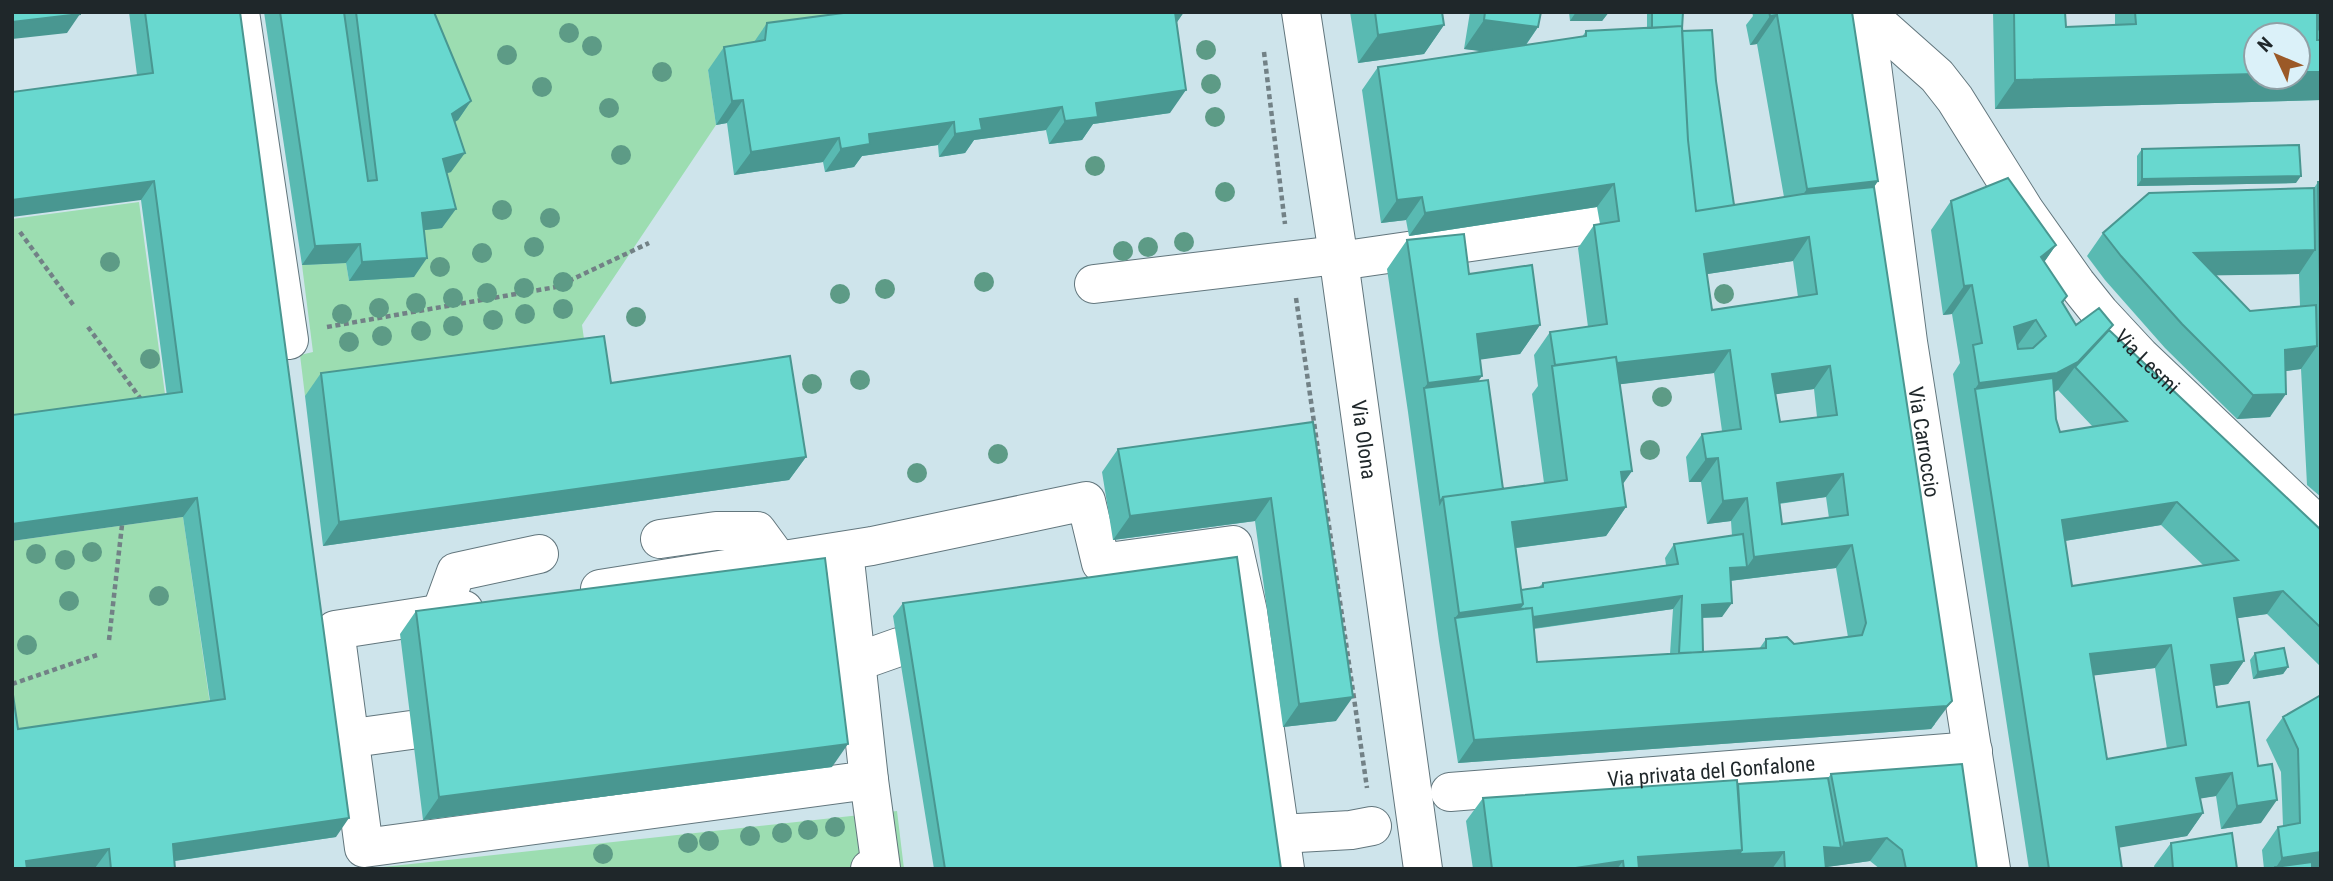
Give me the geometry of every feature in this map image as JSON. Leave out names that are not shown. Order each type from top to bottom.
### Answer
[{"type":"street","points":[[240,12],[288,337]]},
{"type":"street","name":"Via Olona","points":[[1301,12],[1423,869]]},
{"type":"street","name":"Via Lesmi","points":[[1865,12],[1937,76],[1955,99],[2025,211],[2076,284],[2101,313],[2140,356],[2321,528]]},
{"type":"street","name":"Via Carroccio","points":[[1865,12],[1908,342],[1992,869]]},
{"type":"street","points":[[1094,285],[1338,258],[1644,217]]},
{"type":"street","points":[[563,594],[844,551],[1086,500],[1101,563],[1233,545],[1248,611],[1283,851],[1370,809]]},
{"type":"street","points":[[660,539],[716,531],[757,531],[779,561]]},
{"type":"street","points":[[844,551],[838,668],[869,780],[881,867],[870,869]]},
{"type":"street","points":[[441,614],[456,572],[539,554]]},
{"type":"street","points":[[495,605],[335,631],[336,740],[364,848],[398,857],[869,780]]},
{"type":"street","points":[[838,668],[899,647]]},
{"type":"street","points":[[336,740],[411,730]]},
{"type":"street","name":"Via privata del Gonfalone","points":[[1450,792],[1973,751]]},
{"type":"path","points":[[1263,39],[1287,234]]},
{"type":"path","points":[[20,232],[74,306]]},
{"type":"path","points":[[288,337],[556,287],[649,243]]},
{"type":"path","points":[[88,327],[149,411]]},
{"type":"path","points":[[1304,356],[1370,809]]},
{"type":"path","points":[[109,640],[122,525]]},
{"type":"path","points":[[12,684],[97,654]]},
{"type":"green space","points":[[411,12],[872,12],[708,70],[716,125],[582,325],[587,360],[305,396],[300,355],[313,352],[302,265],[346,263],[349,281],[414,276]]},
{"type":"green space","points":[[139,202],[167,409],[12,430],[12,219]]},
{"type":"green space","points":[[183,517],[212,718],[12,747],[12,541]]},
{"type":"green space","points":[[897,811],[904,869],[365,869]]},
{"type":"building","points":[[12,12],[80,12],[80,14],[12,22]]},
{"type":"building","points":[[145,12],[240,12],[349,818],[173,844],[175,869],[111,869],[109,849],[26,861],[27,869],[12,869],[12,688],[18,729],[225,699],[197,498],[12,524],[12,415],[182,392],[154,181],[12,200],[12,92],[153,73]]},
{"type":"building","points":[[280,12],[344,12],[368,181],[377,180],[356,12],[434,12],[471,101],[452,114],[465,153],[443,159],[456,209],[422,213],[427,258],[362,262],[360,244],[315,246]]},
{"type":"building","points":[[851,12],[1175,12],[1186,90],[1096,103],[1098,117],[1065,121],[1062,107],[980,119],[982,130],[955,134],[954,122],[869,134],[870,144],[841,149],[839,138],[751,152],[743,100],[732,101],[724,47],[765,40],[767,23]]},
{"type":"building","points":[[1375,12],[1442,12],[1444,25],[1378,35]]},
{"type":"building","points":[[1485,12],[1541,12],[1538,27],[1484,20]]},
{"type":"building","points":[[1652,12],[1683,12],[1682,29],[1682,26],[1652,28]]},
{"type":"building","points":[[1769,12],[1852,12],[1878,181],[1807,189],[1777,15],[1770,16]]},
{"type":"building","points":[[2014,12],[2065,12],[2066,27],[2136,24],[2135,12],[2317,12],[2317,40],[2321,40],[2321,72],[2312,72],[2312,21],[2242,21],[2242,74],[2015,80]]},
{"type":"building","points":[[1682,26],[1688,140],[1696,211],[1803,194],[1874,187],[1952,701],[1947,706],[1474,740],[1455,618],[1532,608],[1537,662],[1766,648],[1766,639],[1787,637],[1794,644],[1862,635],[1866,623],[1852,545],[1754,557],[1747,498],[1723,501],[1718,458],[1706,459],[1702,434],[1741,429],[1730,350],[1617,363],[1616,357],[1555,365],[1550,332],[1607,324],[1594,225],[1619,221],[1614,184],[1425,213],[1422,197],[1397,200],[1378,67],[1586,36],[1586,31]],"holes":[[[1809,237],[1817,294],[1712,310],[1704,254]],[[1830,366],[1837,415],[1780,422],[1772,374]],[[1843,474],[1848,515],[1782,524],[1777,483]]]},
{"type":"building","points":[[1712,30],[1716,81],[1734,205],[1696,211],[1688,140],[1682,31]]},
{"type":"building","points":[[2299,145],[2301,176],[2142,179],[2142,149]]},
{"type":"building","points":[[2008,178],[2056,245],[2041,257],[2067,296],[2062,302],[2076,325],[2099,308],[2113,325],[2078,362],[2057,373],[1979,383],[1973,345],[1982,343],[1972,285],[1964,286],[1951,201]],"holes":[[[2036,320],[2046,336],[2033,348],[2018,349],[2014,327]]]},
{"type":"building","points":[[2318,182],[2321,182],[2321,340]]},
{"type":"building","points":[[2314,188],[2315,250],[2194,253],[2250,311],[2316,305],[2317,346],[2285,350],[2286,394],[2253,395],[2182,324],[2103,233],[2149,193]]},
{"type":"building","points":[[1464,234],[1469,274],[1532,265],[1540,325],[1477,334],[1482,376],[1428,383],[1407,240]]},
{"type":"building","points":[[2109,330],[2321,530],[2321,628],[2283,591],[2234,598],[2244,661],[2211,665],[2217,707],[2249,702],[2258,766],[2272,764],[2277,800],[2237,806],[2232,773],[2196,778],[2203,813],[2116,827],[2122,869],[2049,869],[1975,389],[2053,378],[2056,419],[2060,432],[2127,421],[2075,367]],"holes":[[[2177,502],[2238,560],[2072,586],[2062,520]],[[2171,645],[2186,745],[2107,759],[2090,654]]]},
{"type":"building","points":[[604,336],[611,383],[790,356],[806,457],[339,522],[321,373]]},
{"type":"building","points":[[1616,357],[1632,471],[1621,472],[1626,507],[1512,522],[1523,604],[1459,613],[1443,497],[1567,480],[1552,366]]},
{"type":"building","points":[[1488,380],[1503,489],[1443,497],[1440,503],[1424,388]]},
{"type":"building","points":[[1313,422],[1353,697],[1299,704],[1271,498],[1130,516],[1118,449]]},
{"type":"building","points":[[1743,534],[1747,567],[1730,568],[1732,603],[1702,605],[1703,652],[1679,653],[1682,596],[1533,617],[1532,608],[1519,609],[1523,604],[1521,590],[1543,587],[1543,583],[1678,564],[1674,544]]},
{"type":"building","points":[[1237,557],[1281,869],[945,869],[903,603]]},
{"type":"building","points":[[825,558],[848,744],[439,797],[416,611]]},
{"type":"building","points":[[2284,648],[2288,667],[2258,672],[2255,653]]},
{"type":"building","points":[[2321,695],[2321,852],[2282,858],[2278,827],[2300,823],[2298,749],[2283,717]]},
{"type":"building","points":[[1962,764],[1977,869],[1906,869],[1902,850],[1887,838],[1844,843],[1831,774]]},
{"type":"building","points":[[1828,778],[1841,848],[1824,847],[1826,869],[1785,869],[1784,852],[1739,854],[1742,850],[1738,784]]},
{"type":"building","points":[[1737,780],[1742,850],[1638,857],[1639,869],[1624,869],[1623,861],[1569,869],[1492,869],[1483,798]]},
{"type":"building","points":[[2232,833],[2237,869],[2173,869],[2171,843]]},
{"type":"building","points":[[2312,862],[2312,869],[2275,869],[2275,867]]}]
